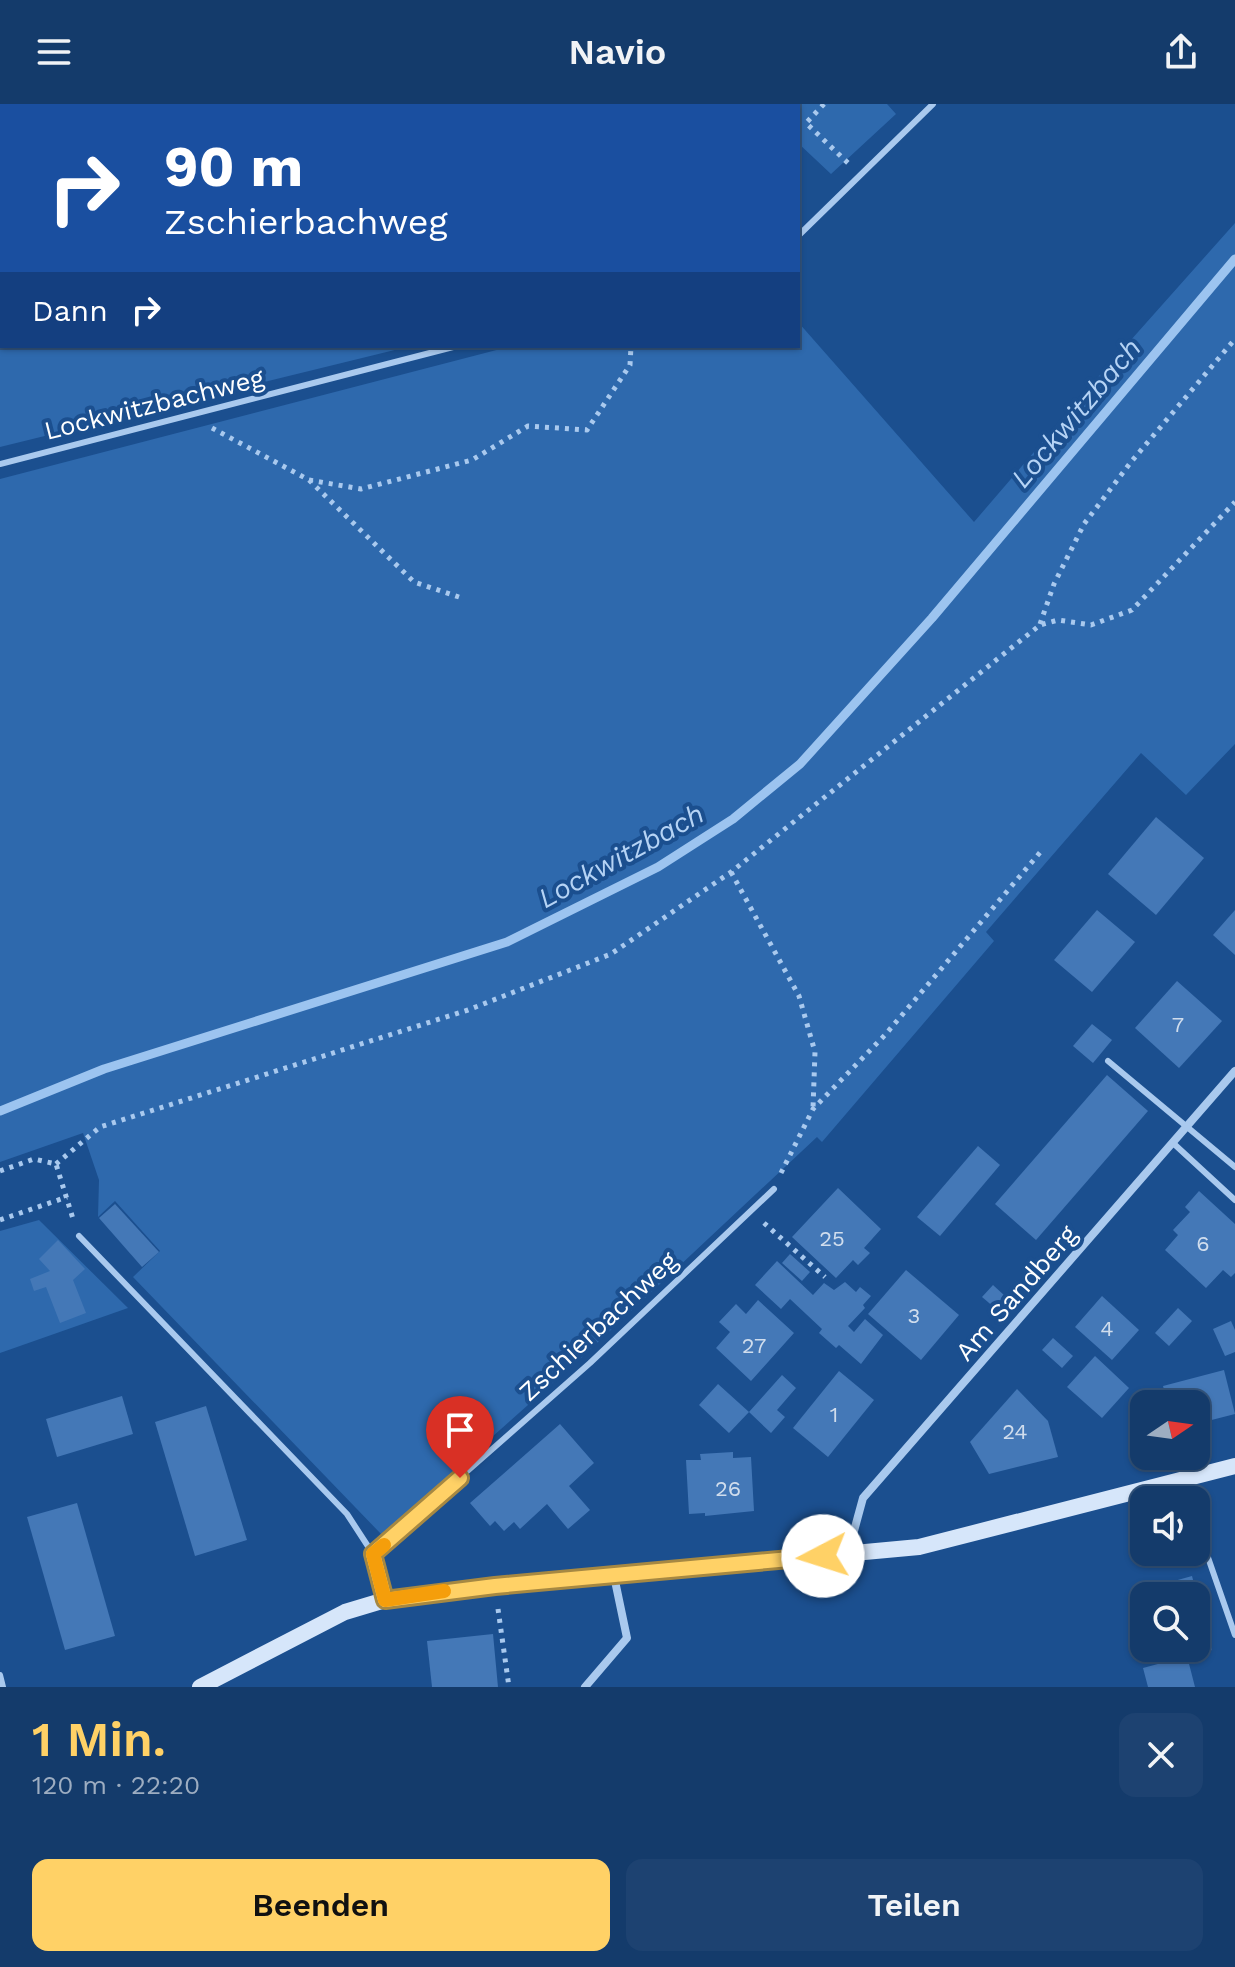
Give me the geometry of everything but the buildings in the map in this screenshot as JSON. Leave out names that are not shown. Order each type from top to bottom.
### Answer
[{"type":"street","name":"Am Sandberg","points":[[853,1554],[854,1531],[863,1498],[1235,1071]]},
{"type":"street","points":[[200,1687],[345,1612],[385,1600],[495,1586],[919,1547],[1235,1466]]},
{"type":"street","points":[[585,1687],[627,1638],[614,1575]]},
{"type":"lane","points":[[800,234],[933,104]]},
{"type":"lane","name":"Lockwitzbachweg","points":[[0,464],[449,348]]},
{"type":"lane","points":[[1108,1061],[1235,1167]]},
{"type":"lane","points":[[1173,1143],[1235,1200]]},
{"type":"lane","name":"Zschierbachweg","points":[[373,1554],[590,1363],[774,1189]]},
{"type":"lane","points":[[79,1236],[347,1514],[373,1554],[385,1600]]},
{"type":"lane","points":[[1181,1479],[1183,1486]]},
{"type":"lane","points":[[1210,1563],[1235,1635]]},
{"type":"lane","points":[[0,1675],[3,1687]]},
{"type":"path","points":[[824,104],[806,123],[861,176]]},
{"type":"path","points":[[1040,625],[1054,584],[1084,524],[1131,462],[1235,339]]},
{"type":"path","points":[[309,480],[361,489],[472,460],[528,426],[587,430],[630,365],[631,348]]},
{"type":"path","points":[[190,416],[309,480],[414,582],[459,597]]},
{"type":"path","points":[[56,1164],[100,1127],[468,1010],[611,954],[731,872],[1040,625],[1058,620],[1091,625],[1132,610],[1235,502]]},
{"type":"path","points":[[774,1189],[813,1109],[885,1035],[1043,849]]},
{"type":"path","points":[[731,872],[799,996],[815,1052],[813,1109]]},
{"type":"path","points":[[0,1171],[34,1159],[56,1164]]},
{"type":"path","points":[[56,1164],[79,1236]]},
{"type":"path","points":[[0,1220],[67,1197]]},
{"type":"path","points":[[751,1212],[825,1277]]},
{"type":"path","points":[[495,1586],[509,1687]]},
{"type":"shaded area","points":[[800,104],[887,104],[896,114],[831,174],[800,145]]},
{"type":"shaded area","points":[[1235,223],[1235,744],[1186,795],[1141,753],[986,932],[994,941],[822,1142],[817,1137],[582,1357],[382,1535],[133,1277],[160,1251],[115,1201],[98,1217],[99,1180],[83,1133],[0,1162],[0,479],[504,348],[800,348],[800,324],[974,522]]},
{"type":"shaded area","points":[[0,348],[403,348],[0,447]]},
{"type":"shaded area","points":[[39,1220],[128,1308],[0,1353],[0,1231]]},
{"type":"waterway","name":"Lockwitzbach","points":[[0,1111],[104,1069],[507,942],[658,867],[733,819],[800,764],[932,618],[1235,259]]},
{"type":"slow traffic","points":[[384,1545],[373,1554],[385,1600],[444,1591]]},
{"type":"route","points":[[460,1478],[373,1554],[385,1600],[435,1592],[823,1556]]}]
